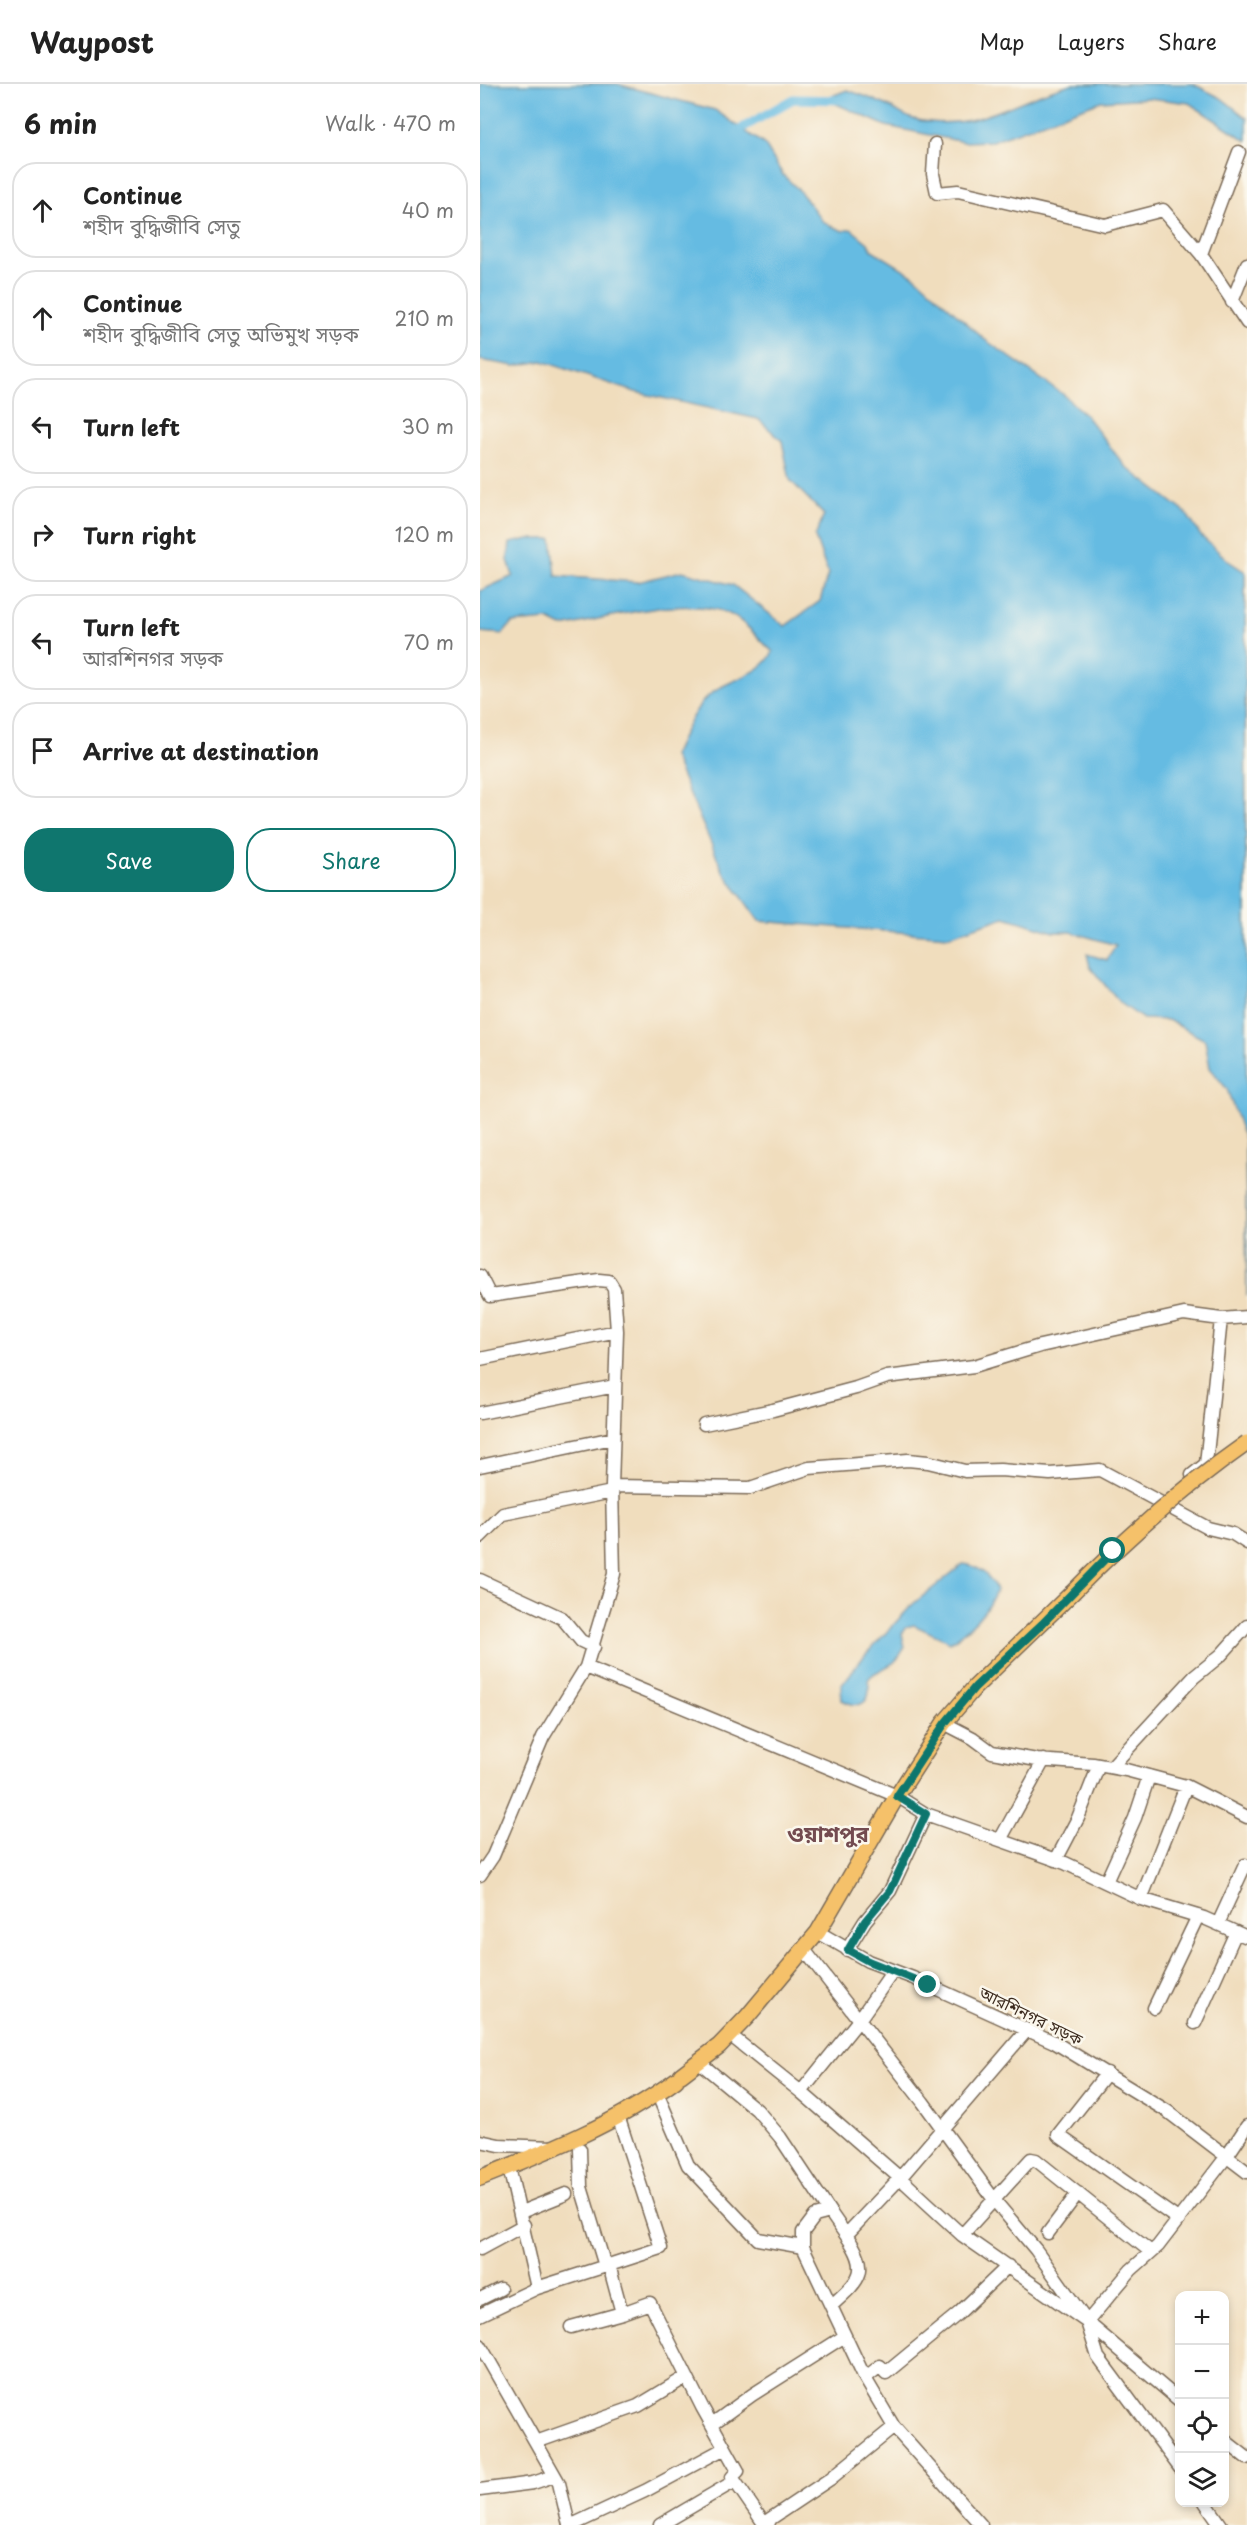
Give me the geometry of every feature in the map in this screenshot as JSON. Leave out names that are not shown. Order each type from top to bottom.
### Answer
[{"type":"main road","points":[[480,2178],[560,2147],[618,2116],[679,2077],[730,2035],[818,1932],[897,1796],[945,1723],[975,1687],[1113,1551],[1216,1464],[1247,1443]]},
{"type":"street","points":[[935,144],[933,174],[937,193],[958,191],[1105,225],[1163,210],[1200,254],[1247,323]]},
{"type":"street","points":[[1200,254],[1239,152]]},
{"type":"street","points":[[1232,302],[1247,264]]},
{"type":"street","points":[[480,1276],[485,1297],[599,1280],[609,1281],[614,1289],[617,1331],[612,1489],[614,1575],[594,1647],[586,1667],[543,1737],[496,1847],[480,1875]]},
{"type":"street","points":[[704,1424],[773,1410],[856,1388],[887,1377],[974,1366],[1040,1346],[1185,1314],[1221,1319],[1247,1317]]},
{"type":"street","points":[[1161,1501],[1206,1464],[1221,1319]]},
{"type":"street","points":[[480,1359],[617,1331]]},
{"type":"street","points":[[480,1413],[615,1386]]},
{"type":"street","points":[[480,1466],[613,1438]]},
{"type":"street","points":[[480,1538],[503,1514],[612,1489],[750,1488],[810,1468],[908,1461],[928,1462],[965,1471],[1000,1470],[1050,1474],[1100,1470],[1208,1528],[1233,1534],[1247,1542]]},
{"type":"street","points":[[480,1580],[562,1618],[581,1641],[594,1647]]},
{"type":"street","points":[[1056,1860],[1105,1766],[1247,1626]]},
{"type":"street","points":[[586,1667],[897,1796],[926,1814],[1056,1860],[1141,1899],[1198,1916],[1241,1935],[1195,2023]]},
{"type":"street","points":[[945,1723],[973,1738],[992,1752],[1105,1766],[1149,1776],[1186,1786],[1247,1817]]},
{"type":"street","points":[[1000,1840],[1044,1760]]},
{"type":"street","points":[[1106,1882],[1136,1818],[1149,1776]]},
{"type":"street","points":[[1141,1899],[1186,1786]]},
{"type":"street","points":[[848,1950],[865,1921],[890,1891],[926,1814]]},
{"type":"street","points":[[1218,1924],[1245,1865]]},
{"type":"street","points":[[1154,2008],[1198,1916]]},
{"type":"street","name":"আরশিনগর সড়ক","points":[[818,1932],[868,1961],[1054,2042],[1167,2111],[1247,2172]]},
{"type":"street","points":[[806,1952],[943,2129],[995,2201],[1036,2250],[1087,2322],[1098,2357],[1175,2463]]},
{"type":"street","points":[[801,2092],[859,2020],[893,1971]]},
{"type":"street","points":[[846,2235],[900,2178],[1027,2030]]},
{"type":"street","points":[[730,2035],[801,2092],[962,2235],[1087,2322],[1177,2399]]},
{"type":"street","points":[[699,2062],[765,2119],[780,2137],[856,2250],[862,2263],[861,2273],[855,2285],[831,2306]]},
{"type":"street","points":[[1107,2073],[1058,2135],[1179,2220]]},
{"type":"street","points":[[657,2092],[688,2165],[758,2239],[803,2247]]},
{"type":"street","points":[[480,2315],[537,2288],[662,2248],[618,2116]]},
{"type":"street","points":[[1087,2322],[1131,2270],[1151,2252],[1179,2220],[1247,2126]]},
{"type":"street","points":[[480,2141],[499,2145],[560,2147]]},
{"type":"street","points":[[580,2149],[581,2187],[622,2313]]},
{"type":"street","points":[[962,2235],[1031,2159],[1036,2160],[1151,2252]]},
{"type":"street","points":[[509,2167],[537,2288]]},
{"type":"street","points":[[1048,2233],[1078,2193]]},
{"type":"street","points":[[521,2212],[566,2194]]},
{"type":"street","points":[[830,2212],[815,2216],[803,2232],[803,2247],[865,2378],[894,2427],[981,2525]]},
{"type":"street","points":[[480,2249],[524,2225]]},
{"type":"street","points":[[865,2378],[880,2366],[886,2373],[959,2313],[1008,2266]]},
{"type":"street","points":[[480,2299],[500,2289]]},
{"type":"street","points":[[571,2327],[650,2303],[686,2377],[738,2471],[732,2477],[767,2525],[770,2519],[830,2480],[894,2427]]},
{"type":"street","points":[[712,2424],[752,2395],[845,2336]]},
{"type":"street","points":[[480,2344],[559,2483],[570,2525],[645,2491],[725,2448]]},
{"type":"street","points":[[536,2442],[638,2406],[686,2377]]},
{"type":"street","points":[[1229,2443],[1247,2458]]},
{"type":"street","points":[[480,2490],[532,2483],[551,2477]]},
{"type":"street","points":[[660,2525],[735,2481]]},
{"type":"street","points":[[1208,2507],[1221,2525]]},
{"type":"water","points":[[480,84],[617,84],[715,110],[765,145],[783,175],[799,190],[824,223],[843,231],[851,229],[868,243],[872,250],[916,277],[984,339],[1064,395],[1086,416],[1125,466],[1186,513],[1201,536],[1245,572],[1247,1296],[1245,1141],[1227,1089],[1210,1068],[1205,1040],[1168,1020],[1143,1019],[1119,1002],[1090,967],[1087,954],[1107,960],[1116,945],[1071,932],[1054,932],[1005,917],[948,936],[759,921],[723,871],[673,756],[691,719],[705,699],[723,686],[760,668],[773,652],[735,617],[718,610],[697,607],[650,609],[562,627],[548,620],[512,623],[503,634],[480,632],[480,591],[513,576],[508,560],[510,543],[529,539],[552,539],[556,576],[638,582],[682,571],[733,585],[785,626],[820,601],[828,574],[815,537],[824,515],[790,480],[782,441],[758,419],[635,392],[542,361],[515,366],[480,360],[480,144],[482,122]]},
{"type":"water","points":[[1072,84],[1193,84],[1221,98],[1247,118],[1247,141],[1189,103],[1149,98],[1101,101],[992,141],[964,142],[886,126],[834,103],[834,95],[847,90],[881,103],[910,118],[936,123],[957,122],[995,112]]},
{"type":"water","points":[[963,1564],[983,1572],[991,1580],[996,1590],[993,1598],[977,1619],[950,1642],[914,1625],[906,1627],[902,1634],[905,1647],[894,1662],[870,1677],[868,1680],[869,1694],[864,1702],[855,1704],[842,1700],[841,1686],[865,1655],[913,1604]]},
{"type":"waterway","points":[[733,136],[744,127],[793,99],[847,100]]},
{"type":"district","name":"ওয়াশপুর","points":[[828,1834]]},
{"type":"route","points":[[928,1985],[868,1961],[848,1950],[865,1921],[890,1891],[926,1814],[897,1796],[945,1723],[975,1687],[1042,1624],[1113,1551]]}]
